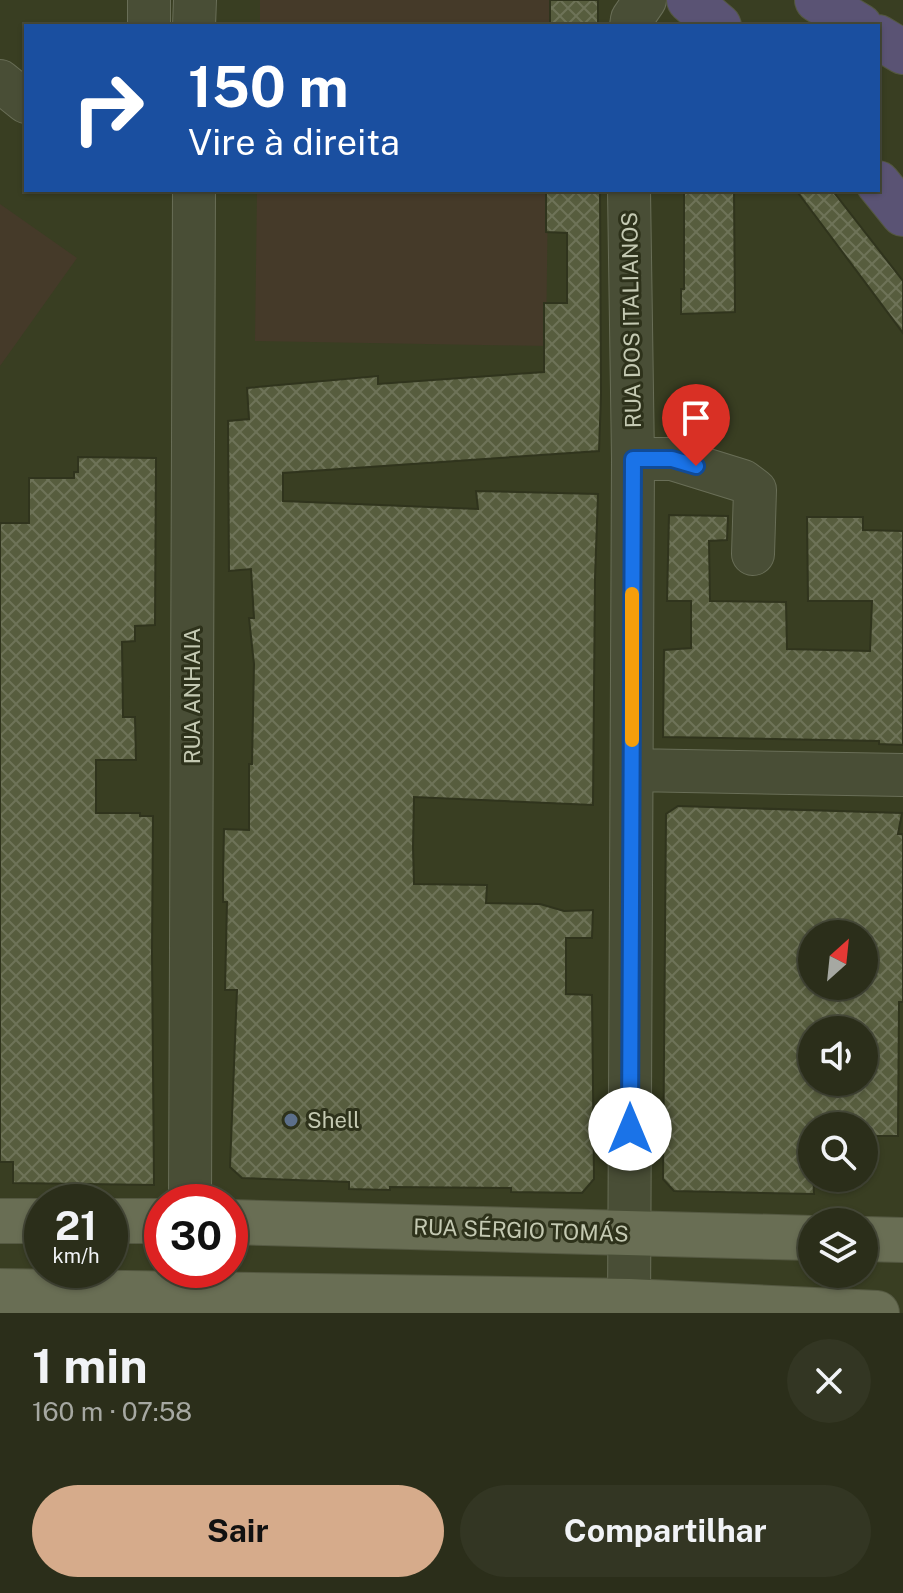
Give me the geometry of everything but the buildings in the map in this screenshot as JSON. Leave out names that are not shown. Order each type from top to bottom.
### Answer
[{"type":"highway","points":[[689,0],[717,24]]},
{"type":"highway","points":[[817,0],[857,24]]},
{"type":"highway","points":[[880,38],[903,52]]},
{"type":"highway","points":[[880,185],[903,214]]},
{"type":"main road","points":[[0,1221],[24,1221]]},
{"type":"main road","name":"RUA SÉRGIO TOMÁS","points":[[248,1222],[798,1238]]},
{"type":"main road","points":[[878,1239],[903,1240]]},
{"type":"main road","points":[[0,1291],[188,1292],[877,1313]]},
{"type":"street","points":[[149,0],[149,24]]},
{"type":"street","points":[[194,24],[195,0]]},
{"type":"street","points":[[631,24],[645,0]]},
{"type":"street","points":[[0,81],[24,100]]},
{"type":"street","name":"RUA ANHAIA","points":[[190,1184],[194,192]]},
{"type":"street","name":"RUA DOS ITALIANOS","points":[[629,192],[633,459],[629,1307]]},
{"type":"street","points":[[633,459],[672,459],[743,481],[755,490],[753,554]]},
{"type":"street","points":[[632,770],[903,775]]},
{"type":"shaded area","points":[[260,0],[551,0],[550,24],[260,24]]},
{"type":"shaded area","points":[[257,192],[548,192],[546,346],[255,341]]},
{"type":"shaded area","points":[[0,204],[77,258],[0,366]]},
{"type":"slow traffic","points":[[632,594],[632,740]]},
{"type":"place","name":"Shell","points":[[291,1120]]},
{"type":"route","points":[[630,1129],[633,459],[672,459],[696,466]]}]
